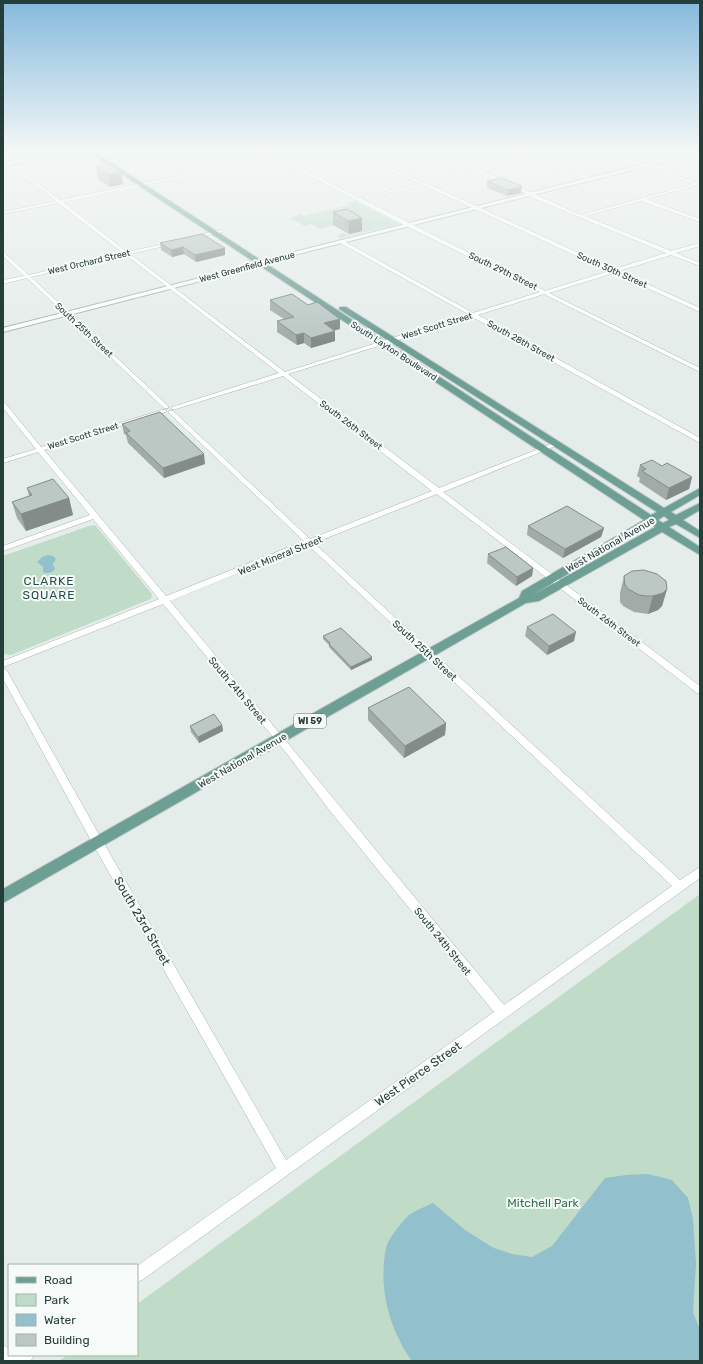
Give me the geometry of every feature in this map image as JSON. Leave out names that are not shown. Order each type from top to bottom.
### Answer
[{"type":"main road","name":"South Layton Boulevard","points":[[186,214],[392,340],[663,512],[673,520],[700,535]]},
{"type":"main road","name":"South Layton Boulevard","points":[[194,214],[381,343],[700,552]]},
{"type":"main road","name":"West Greenfield Avenue","points":[[3,330],[455,214]]},
{"type":"main road","name":"West National Avenue","points":[[524,600],[526,593],[700,491]]},
{"type":"main road","name":"West National Avenue","points":[[3,897],[429,653],[524,600],[535,599],[700,506]]},
{"type":"street","name":"South 26th Street","points":[[75,214],[169,287],[700,691]]},
{"type":"street","name":"South 29th Street","points":[[386,214],[700,370]]},
{"type":"street","name":"South 30th Street","points":[[484,214],[700,310]]},
{"type":"street","points":[[576,214],[700,265]]},
{"type":"street","points":[[581,216],[589,214]]},
{"type":"street","points":[[680,214],[700,221]]},
{"type":"street","points":[[184,240],[221,231]]},
{"type":"street","name":"West Orchard Street","points":[[3,282],[176,242]]},
{"type":"street","name":"South 28th Street","points":[[342,242],[700,441]]},
{"type":"street","name":"West Scott Street","points":[[3,461],[700,244]]},
{"type":"street","name":"South 25th Street","points":[[3,253],[254,491],[680,887]]},
{"type":"street","name":"South 24th Street","points":[[3,404],[280,739],[334,808],[503,1014]]},
{"type":"street","name":"West Mineral Street","points":[[3,664],[556,444]]},
{"type":"street","points":[[3,549],[95,516]]},
{"type":"street","name":"South 23rd Street","points":[[3,671],[98,843],[284,1169]]},
{"type":"street","name":"West Pierce Street","points":[[138,1275],[284,1169],[700,872]]},
{"type":"street","points":[[3,1353],[6,1361]]},
{"type":"green space","points":[[300,214],[303,216],[313,214],[379,214],[399,224],[340,238],[338,237],[340,234],[344,233],[348,235],[363,231],[347,222],[319,229],[311,224],[304,226],[294,220],[289,219]]},
{"type":"green space","points":[[95,525],[152,594],[151,599],[11,655],[3,654],[3,556]]},
{"type":"green space","name":"Mitchell Park","points":[[700,894],[700,1361],[59,1361],[66,1356],[138,1356],[138,1303]]},
{"type":"water","points":[[48,555],[53,556],[56,559],[53,564],[55,569],[46,573],[43,572],[43,567],[37,562],[42,557]]},
{"type":"water","points":[[648,1174],[672,1180],[688,1198],[693,1218],[696,1264],[693,1312],[700,1330],[700,1361],[412,1361],[397,1335],[387,1307],[383,1278],[387,1245],[404,1220],[415,1211],[433,1203],[465,1230],[494,1248],[512,1254],[532,1257],[552,1246],[605,1178]]},
{"type":"building","points":[[336,214],[355,214],[362,218],[348,221]]},
{"type":"building","points":[[202,234],[225,248],[195,255],[183,247],[171,250],[160,243]]},
{"type":"building","points":[[292,294],[308,305],[317,302],[340,319],[324,323],[335,331],[311,338],[304,333],[296,335],[277,321],[294,317],[270,300]]},
{"type":"building","points":[[160,412],[204,454],[163,468],[126,433],[130,431],[122,424]]},
{"type":"building","points":[[652,460],[662,466],[667,463],[692,477],[669,488],[642,471],[646,469],[640,465]]},
{"type":"building","points":[[53,479],[69,498],[21,514],[12,502],[32,495],[27,488]]},
{"type":"building","points":[[567,506],[604,528],[565,549],[528,526]]},
{"type":"building","points":[[506,547],[533,568],[517,577],[488,554]]},
{"type":"building","points":[[644,570],[657,574],[666,581],[667,589],[663,593],[653,596],[646,596],[639,595],[628,589],[625,585],[624,576],[632,571]]},
{"type":"building","points":[[553,614],[576,632],[549,646],[527,627]]},
{"type":"building","points":[[341,628],[372,657],[351,667],[323,636]]},
{"type":"building","points":[[409,687],[446,723],[405,746],[368,708]]},
{"type":"building","points":[[214,714],[222,725],[198,737],[190,726]]},
{"type":"district","name":"CLARKE SQUARE","points":[[49,588]]}]
